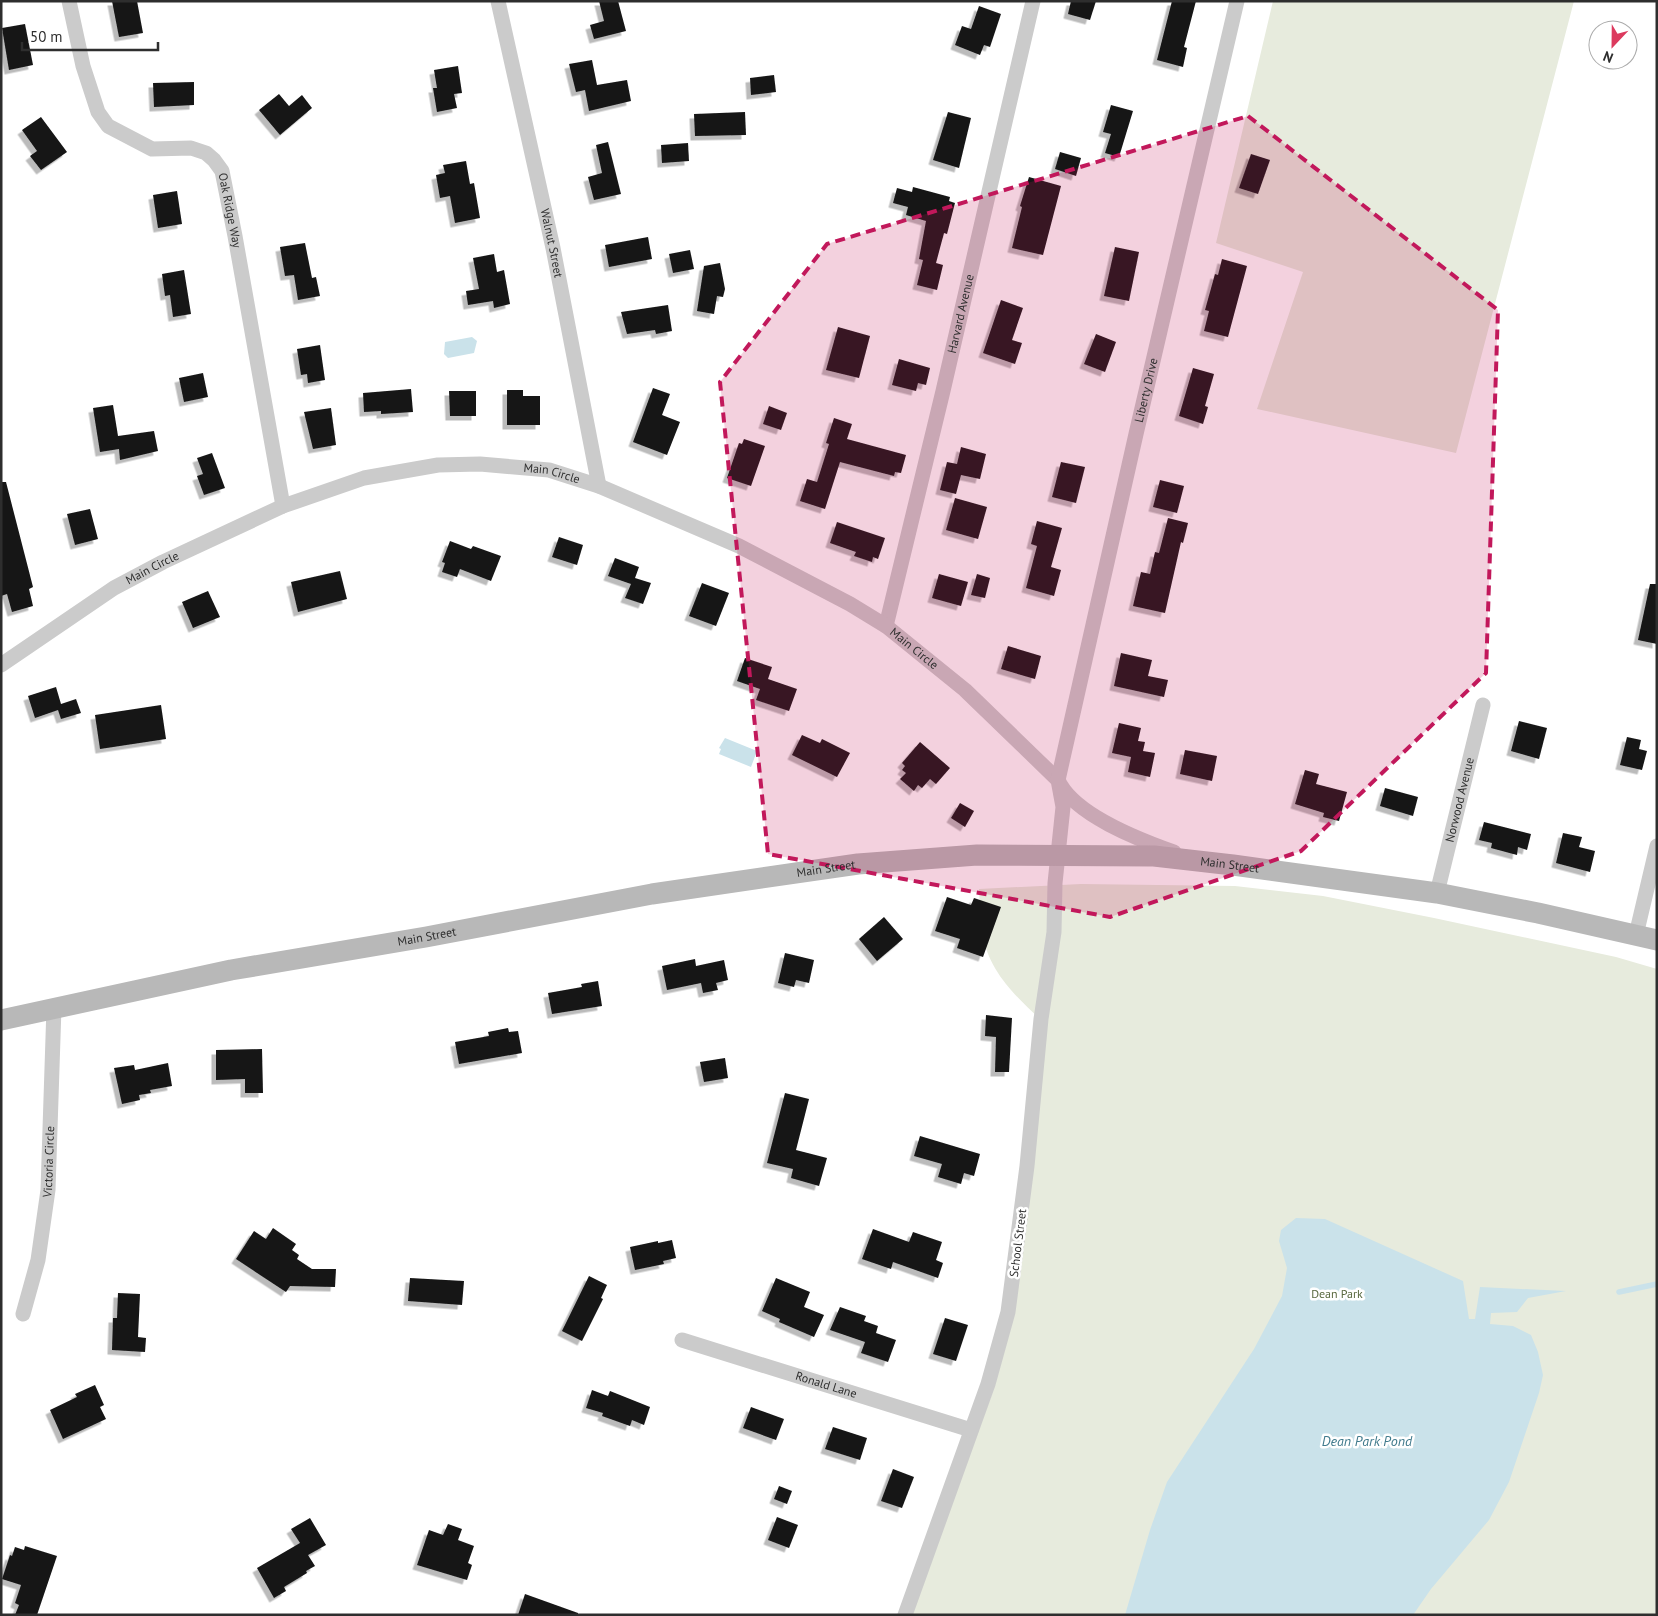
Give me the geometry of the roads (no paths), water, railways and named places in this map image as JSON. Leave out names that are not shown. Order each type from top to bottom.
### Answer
[{"type":"main road","name":"Main Street","points":[[1,1020],[231,970],[426,937],[656,894],[858,864],[1003,854],[1154,856],[1203,862],[1437,893],[1647,938]]},
{"type":"street","name":"Oak Ridge Way","points":[[69,1],[83,66],[98,112],[108,126],[152,149],[191,148],[206,152],[222,171],[283,506]]},
{"type":"street","name":"Walnut Street","points":[[498,1],[555,258],[599,486]]},
{"type":"street","name":"Harvard Avenue","points":[[886,626],[941,400],[1033,1]]},
{"type":"street","name":"Liberty Drive","points":[[1058,780],[1137,430],[1238,1]]},
{"type":"street","name":"Main Circle","points":[[1,665],[114,588],[283,506],[364,478],[438,465],[480,464],[549,470],[599,486],[746,550],[850,604],[886,626],[965,690],[1058,780],[1064,793],[1109,823],[1158,846],[1203,862]]},
{"type":"street","name":"Norwood Avenue","points":[[1437,893],[1484,705]]},
{"type":"street","points":[[1058,780],[1063,807],[1058,856]]},
{"type":"street","points":[[1647,938],[1657,846]]},
{"type":"street","name":"School Street","points":[[905,1615],[988,1384],[1006,1321],[1014,1276],[1041,1019],[1054,932],[1058,856]]},
{"type":"street","name":"Victoria Circle","points":[[23,1314],[38,1260],[48,1190],[54,1007]]},
{"type":"street","name":"Ronald Lane","points":[[682,1340],[971,1430]]},
{"type":"water","points":[[472,337],[477,341],[474,353],[448,358],[444,354],[445,342]]},
{"type":"water","points":[[725,738],[757,751],[751,767],[719,754],[721,749],[719,748]]},
{"type":"water","name":"Dean Park Pond","points":[[1296,1218],[1325,1219],[1463,1281],[1469,1319],[1475,1319],[1480,1287],[1566,1291],[1528,1298],[1517,1312],[1491,1313],[1490,1324],[1513,1326],[1531,1335],[1538,1352],[1543,1375],[1539,1393],[1509,1482],[1489,1520],[1431,1589],[1413,1615],[1125,1615],[1150,1530],[1167,1482],[1254,1349],[1282,1296],[1287,1268],[1279,1241],[1281,1230]]},
{"type":"waterway","points":[[1619,1292],[1657,1284]]},
{"type":"park label","name":"Dean Park","points":[[1337,1294]]}]
